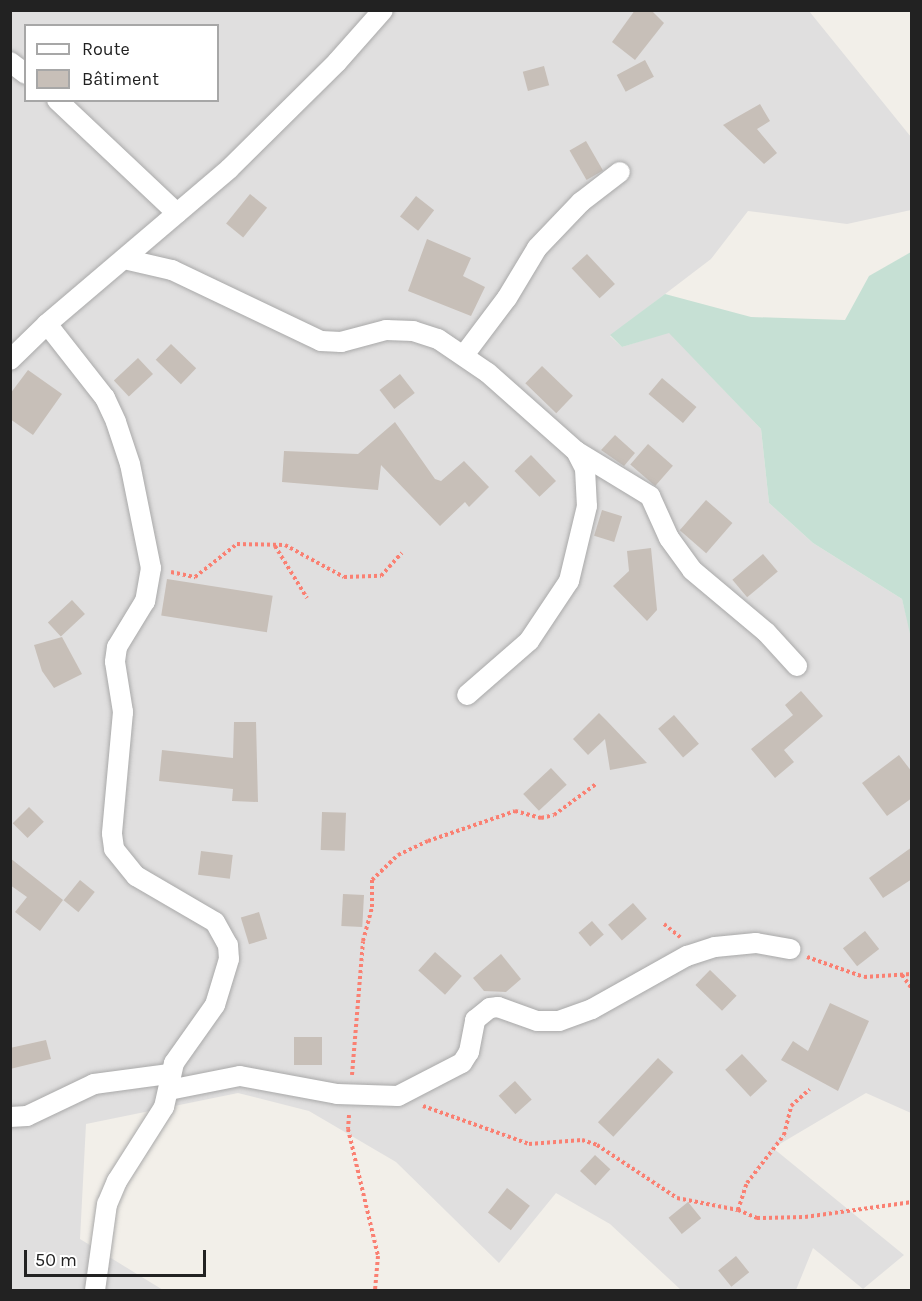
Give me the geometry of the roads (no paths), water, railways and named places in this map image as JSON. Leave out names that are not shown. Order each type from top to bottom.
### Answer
[{"type":"street","points":[[10,360],[47,324],[229,169],[337,62],[383,10]]},
{"type":"street","points":[[10,62],[24,72]]},
{"type":"street","points":[[59,102],[177,213]]},
{"type":"street","points":[[464,355],[507,298],[537,248],[581,202],[620,172]]},
{"type":"street","points":[[124,259],[172,270],[321,341],[341,342],[386,330],[413,331],[438,339],[464,355],[576,451],[650,496],[669,538],[692,570],[772,638],[797,666]]},
{"type":"street","points":[[47,324],[105,398],[117,422],[130,464],[152,568],[145,601],[116,654],[123,712],[112,834],[114,849],[136,876],[215,922],[228,945],[229,959],[215,1005],[169,1082],[159,1118],[117,1182],[107,1204],[94,1290]]},
{"type":"street","points":[[466,695],[529,641],[569,581],[587,506],[585,469],[576,451]]},
{"type":"street","points":[[10,1117],[27,1116],[94,1084],[169,1082],[240,1076],[350,1096],[399,1096],[462,1063],[469,1052],[475,1020],[490,1008],[498,1007],[537,1021],[559,1021],[592,1009],[687,956],[715,947],[756,943],[790,949]]}]
